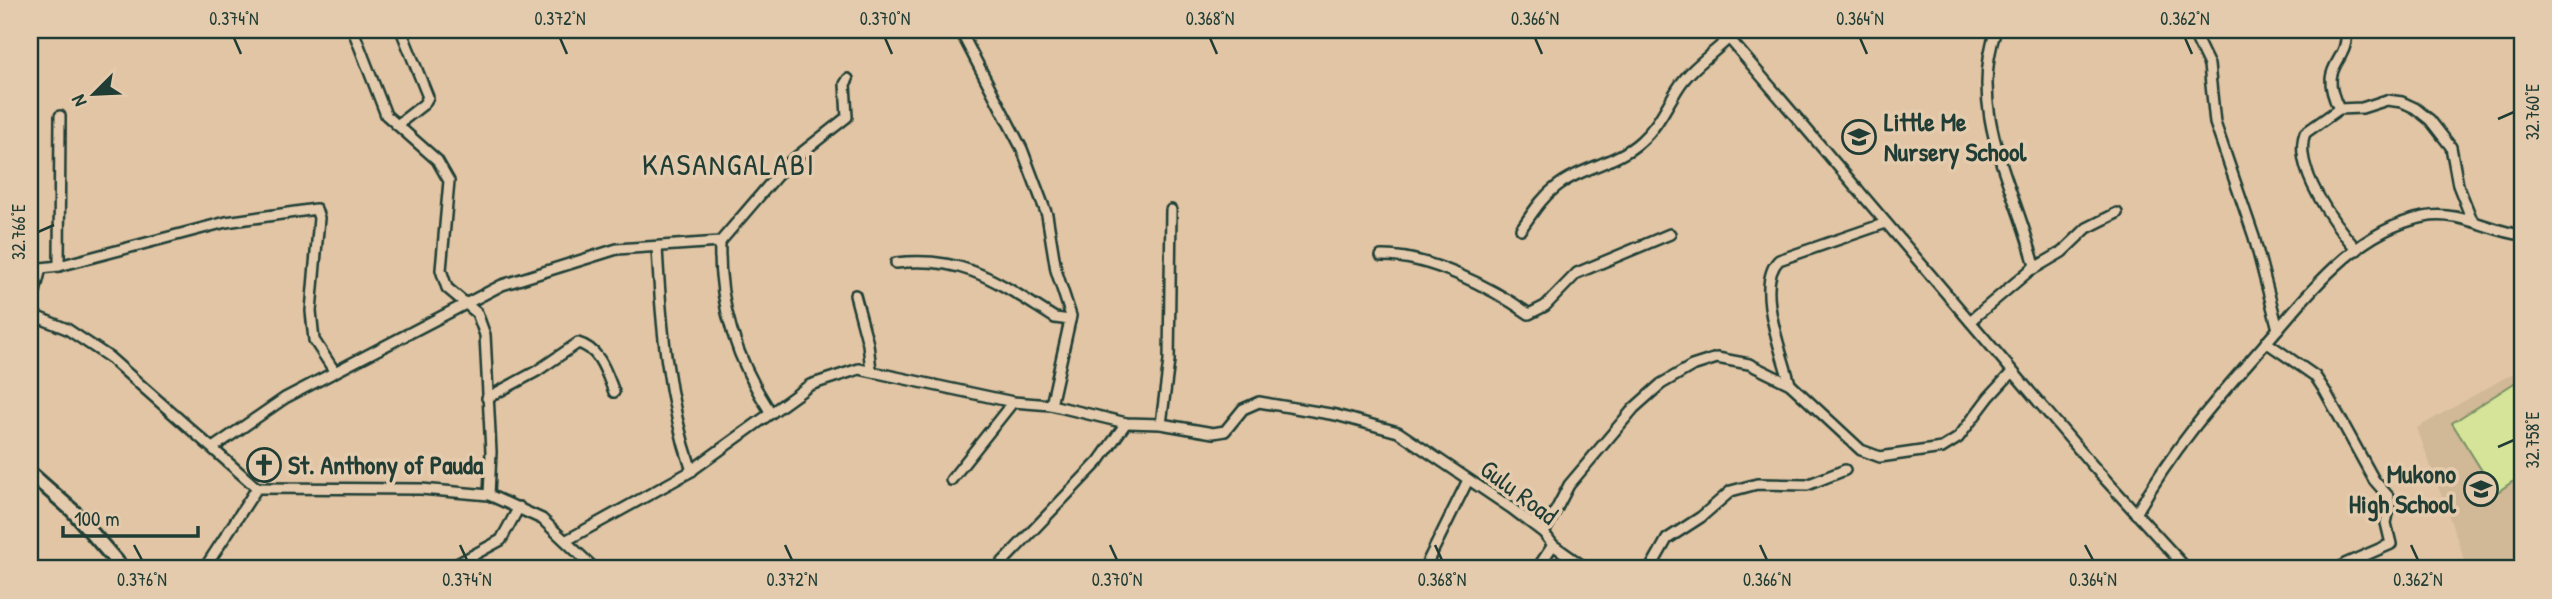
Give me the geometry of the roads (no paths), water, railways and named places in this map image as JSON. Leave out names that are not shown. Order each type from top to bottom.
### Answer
[{"type":"main road","points":[[30,473],[73,511],[123,569]]},
{"type":"street","points":[[354,30],[378,100],[397,125],[437,160],[449,181],[441,270],[447,288],[477,313],[485,335],[492,452],[489,495]]},
{"type":"street","points":[[397,125],[424,104],[428,97],[401,30]]},
{"type":"street","points":[[960,30],[1022,149],[1041,196],[1056,270],[1070,320],[1051,405]]},
{"type":"street","points":[[1722,30],[2012,372],[2187,569]]},
{"type":"street","points":[[1996,30],[1989,48],[1986,103],[1995,145],[2031,252],[2033,269]]},
{"type":"street","points":[[2192,30],[2209,65],[2215,123],[2254,237],[2278,329]]},
{"type":"street","points":[[2339,109],[2331,92],[2330,74],[2347,40],[2346,30]]},
{"type":"street","points":[[1521,229],[1543,199],[1557,186],[1616,158],[1640,142],[1669,108],[1690,72],[1728,39]]},
{"type":"street","points":[[771,413],[752,385],[722,298],[720,242],[786,165],[847,117],[845,85],[848,79]]},
{"type":"street","points":[[2357,250],[2337,227],[2301,154],[2305,133],[2339,109],[2362,108],[2387,100],[2402,102],[2423,114],[2451,147],[2458,185],[2472,220]]},
{"type":"street","points":[[59,266],[60,116]]},
{"type":"street","points":[[30,268],[59,266],[226,222],[316,208],[319,212],[311,311],[314,340],[335,372]]},
{"type":"street","points":[[567,540],[692,471],[771,413],[825,379],[859,369],[1013,402],[1051,405],[1126,423],[1161,424],[1169,361],[1171,210]]},
{"type":"street","points":[[1970,321],[2033,269],[2062,252],[2087,228],[2117,213]]},
{"type":"street","points":[[2136,514],[2155,479],[2206,411],[2323,278],[2357,250],[2377,236],[2412,220],[2445,215],[2472,220],[2498,232],[2522,235]]},
{"type":"street","points":[[1790,384],[1766,287],[1770,269],[1779,260],[1886,223]]},
{"type":"street","points":[[1381,257],[1408,257],[1437,265],[1496,294],[1529,314],[1545,306],[1577,273],[1670,234]]},
{"type":"street","points":[[214,447],[285,398],[464,302],[502,285],[617,249],[720,242]]},
{"type":"street","points":[[657,247],[661,323],[670,391],[692,471]]},
{"type":"street","points":[[896,263],[941,262],[973,269],[1055,317],[1070,320]]},
{"type":"street","points":[[41,268],[30,313],[88,341],[214,447],[257,488],[421,489],[489,495],[542,519],[595,569]]},
{"type":"street","points":[[855,295],[868,344],[871,370]]},
{"type":"street","points":[[2266,342],[2315,376],[2374,480],[2388,496],[2390,504],[2386,523],[2391,544],[2352,559],[2345,564],[2345,569]]},
{"type":"street","points":[[487,398],[537,371],[578,343],[591,347],[614,392]]},
{"type":"street","points":[[1544,533],[1569,485],[1591,456],[1634,408],[1661,384],[1692,366],[1717,358],[1749,364],[1790,384],[1861,450],[1880,457],[1942,448],[1958,438],[2012,372]]},
{"type":"street","points":[[951,480],[1013,402]]},
{"type":"street","name":"Gulu Road","points":[[1161,424],[1213,433],[1225,431],[1243,410],[1259,402],[1373,424],[1398,432],[1426,448],[1544,533],[1553,545],[1587,569]]},
{"type":"street","points":[[996,569],[1099,461],[1126,423]]},
{"type":"street","points":[[1650,569],[1667,539],[1701,517],[1731,491],[1757,484],[1807,485],[1846,470]]},
{"type":"street","points":[[1424,569],[1468,480]]},
{"type":"street","points":[[204,569],[257,488]]},
{"type":"street","points":[[448,569],[501,540],[519,508]]},
{"type":"street","points":[[1536,569],[1553,545]]},
{"type":"place","name":"Little Me Nursery School","points":[[1859,137]]},
{"type":"place","name":"St. Anthony of Pauda","points":[[264,465]]},
{"type":"place","name":"Mukono High School","points":[[2481,489]]},
{"type":"district","name":"KASANGALABI","points":[[729,165]]}]
